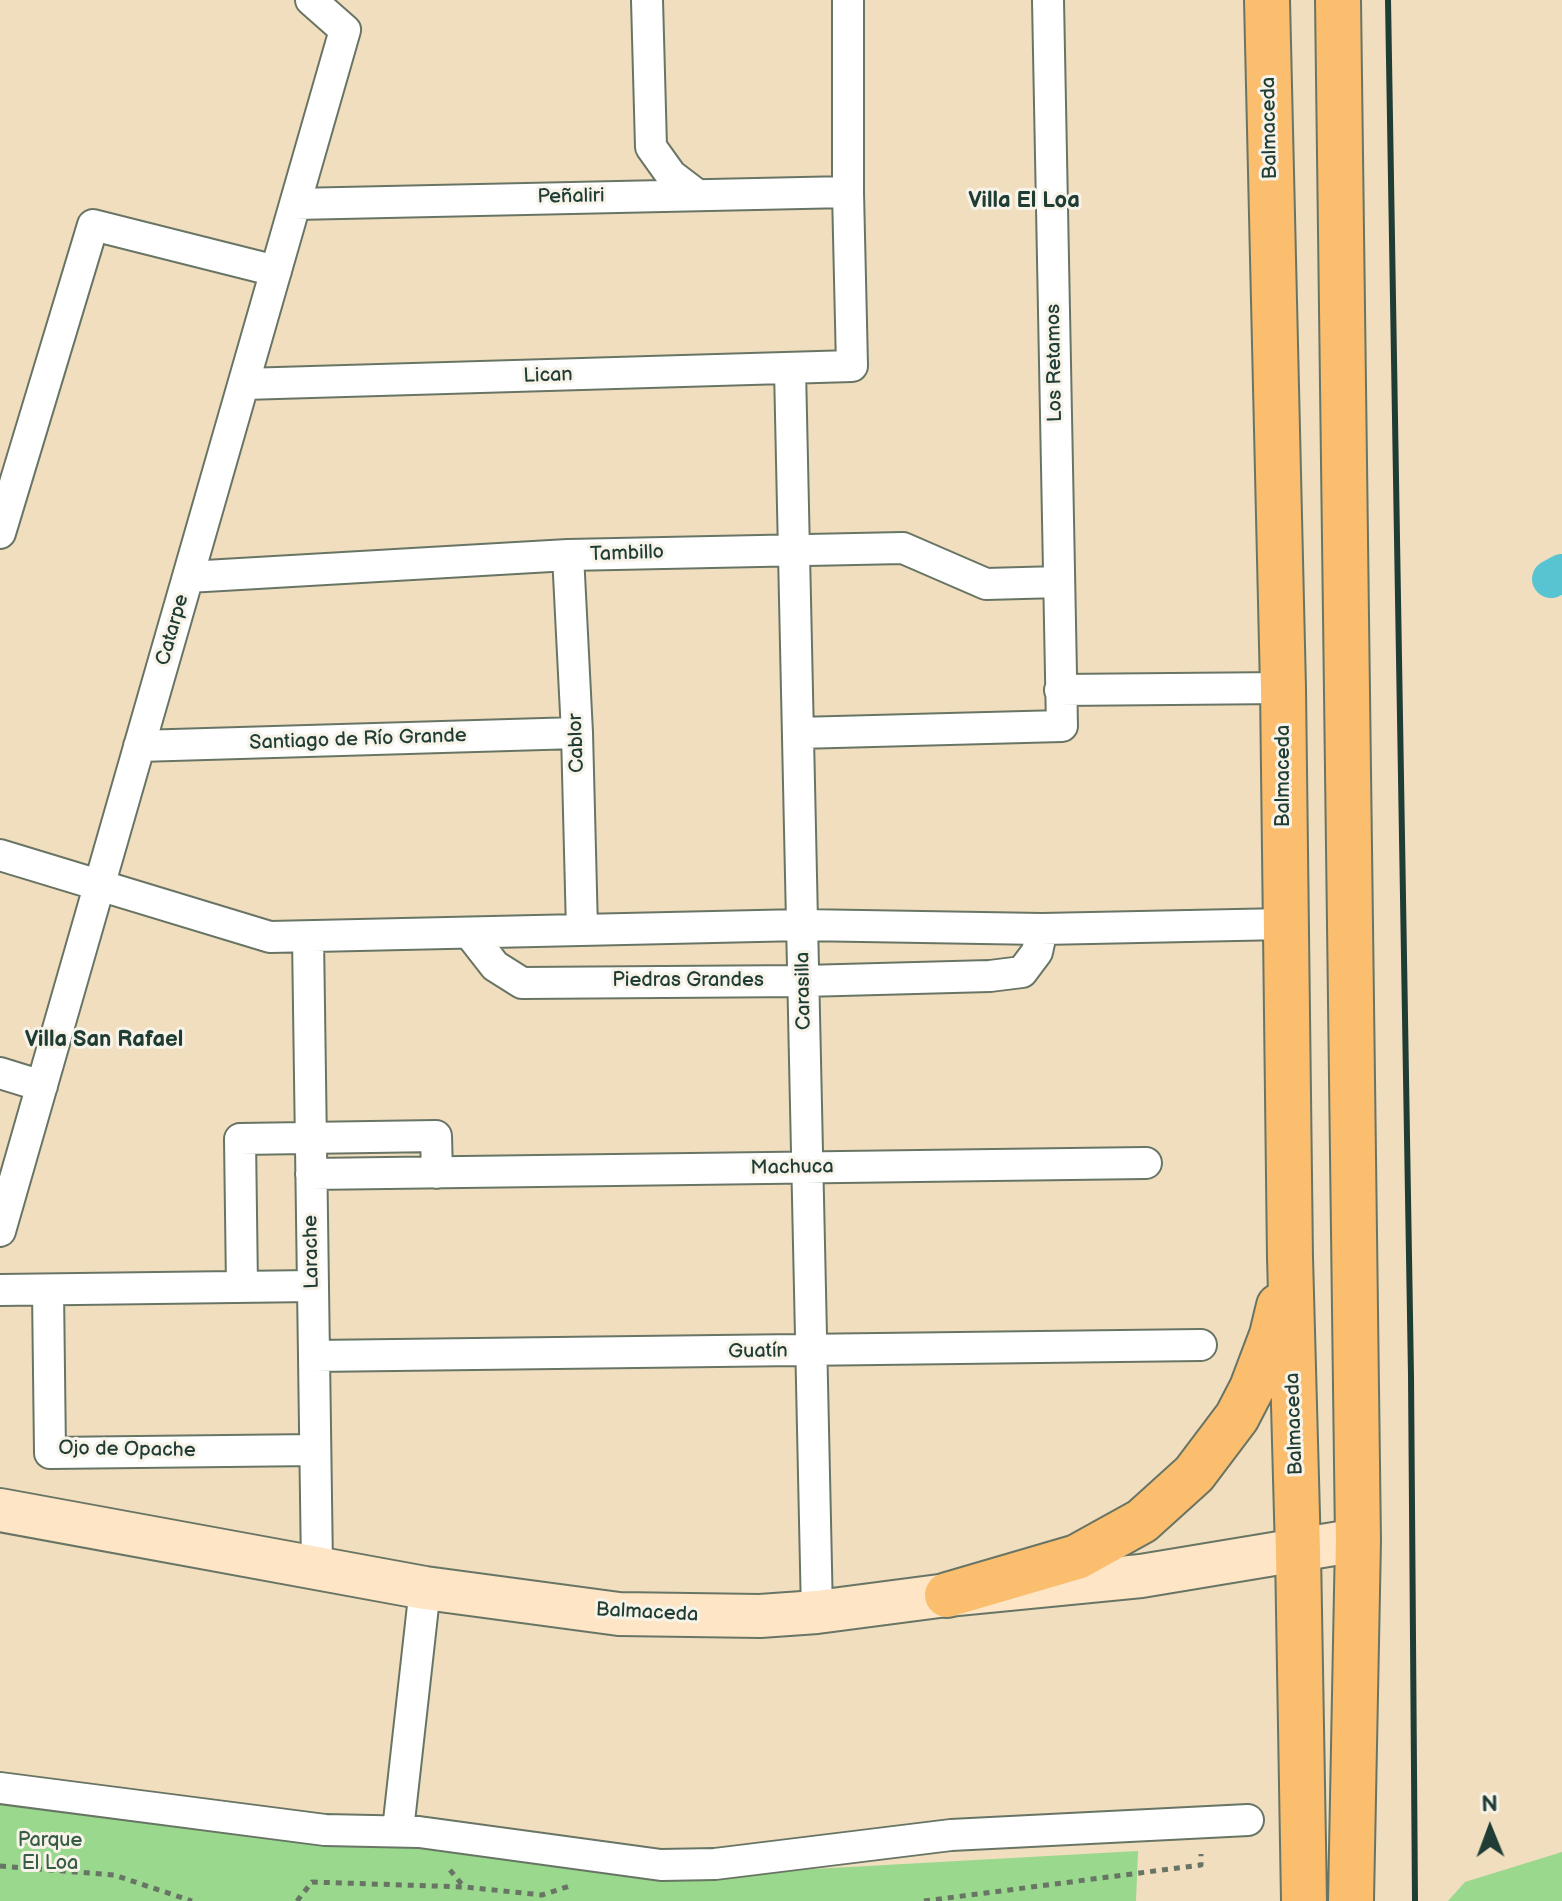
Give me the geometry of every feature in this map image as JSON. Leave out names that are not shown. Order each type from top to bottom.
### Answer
[{"type":"main road","name":"Balmaceda","points":[[1267,0],[1283,688],[1290,1257],[1304,1884]]},
{"type":"main road","points":[[1338,0],[1358,1540],[1351,1884]]},
{"type":"main road","points":[[947,1595],[1077,1557],[1142,1521],[1194,1474],[1237,1417],[1252,1388],[1272,1335],[1290,1257]]},
{"type":"main road","name":"Balmaceda","points":[[0,1510],[425,1588],[619,1614],[760,1616],[817,1612],[947,1595],[1141,1576],[1358,1540]]},
{"type":"street","name":"Catarpe","points":[[0,1231],[345,30],[311,0]]},
{"type":"street","points":[[647,0],[651,147],[671,175],[696,194]]},
{"type":"street","points":[[848,0],[848,192]]},
{"type":"street","name":"Los Retamos","points":[[798,733],[1062,726],[1048,0]]},
{"type":"street","name":"Peñaliri","points":[[295,204],[848,192]]},
{"type":"street","name":"Lican","points":[[244,384],[852,366],[848,192]]},
{"type":"street","points":[[0,533],[9,473],[93,225],[276,271]]},
{"type":"street","name":"Carasilla","points":[[790,369],[817,1612]]},
{"type":"street","name":"Tambillo","points":[[188,577],[568,555],[903,548],[986,584],[1059,582]]},
{"type":"street","name":"Cablor","points":[[568,555],[582,930]]},
{"type":"street","points":[[1060,690],[1283,688]]},
{"type":"street","name":"Santiago de Río Grande","points":[[139,746],[577,733]]},
{"type":"street","points":[[0,855],[270,937],[802,925],[1042,929],[1285,924]]},
{"type":"street","name":"Piedras Grandes","points":[[470,934],[495,966],[522,983],[804,981],[990,976],[1022,972],[1037,952],[1042,929]]},
{"type":"street","name":"Larache","points":[[308,937],[317,1567]]},
{"type":"street","points":[[0,1073],[42,1086]]},
{"type":"street","points":[[242,1287],[240,1139],[436,1136],[437,1173]]},
{"type":"street","name":"Machuca","points":[[311,1174],[1146,1163]]},
{"type":"street","points":[[0,1290],[313,1286]]},
{"type":"street","name":"Ojo de Opache","points":[[48,1290],[50,1453],[315,1450]]},
{"type":"street","name":"Guatín","points":[[314,1356],[1201,1345]]},
{"type":"street","points":[[398,1830],[425,1588]]},
{"type":"street","points":[[0,1788],[325,1830],[398,1830],[661,1865],[715,1864],[951,1835],[1248,1820]]},
{"type":"path","points":[[924,1901],[1201,1865],[1202,1824]]},
{"type":"path","points":[[0,1866],[114,1875],[192,1901]]},
{"type":"path","points":[[297,1901],[312,1882],[465,1887],[542,1895],[577,1884]]},
{"type":"green space","name":"Parque El Loa","points":[[0,1797],[705,1875],[1138,1851],[1136,1901],[0,1901]]},
{"type":"green space","points":[[1562,1852],[1562,1901],[1448,1901],[1465,1882]]},
{"type":"waterway","points":[[1551,579],[1562,573]]},
{"type":"railway","points":[[1388,0],[1411,1375],[1415,1901]]},
{"type":"district","name":"Villa El Loa","points":[[1024,201]]},
{"type":"district","name":"Villa San Rafael","points":[[104,1040]]}]
